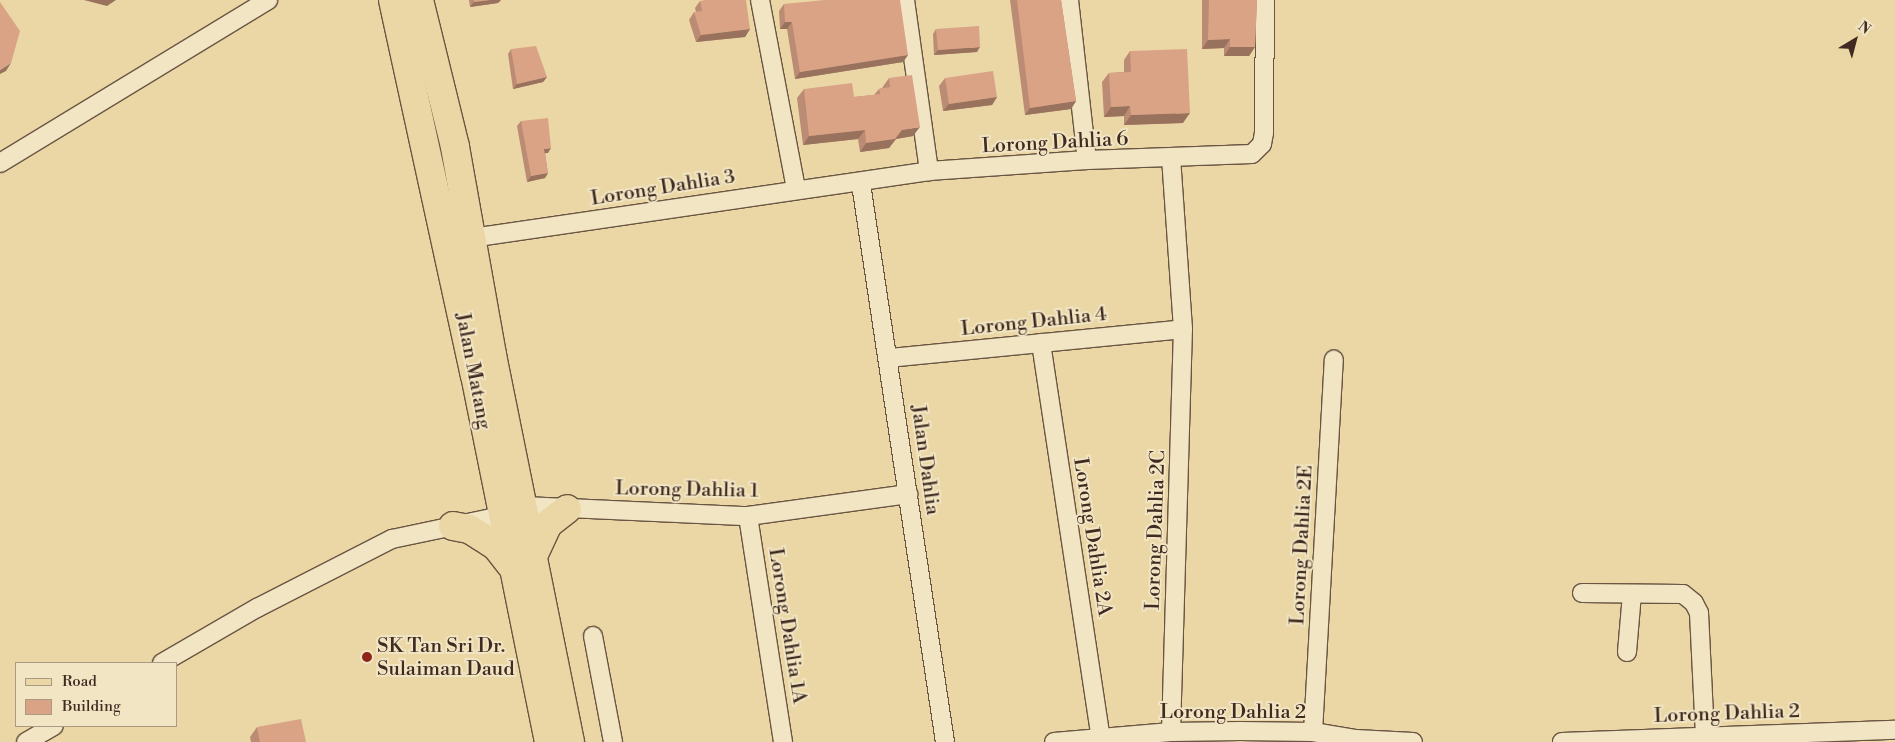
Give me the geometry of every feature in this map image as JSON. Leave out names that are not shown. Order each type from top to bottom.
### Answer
[{"type":"main road","name":"Jalan Matang","points":[[393,0],[475,375],[512,511],[522,560],[549,742]]},
{"type":"main road","name":"Jalan Matang","points":[[419,0],[443,92],[514,468],[512,511]]},
{"type":"main road","points":[[453,526],[482,537],[522,560],[548,524],[567,508]]},
{"type":"main road","name":"Jalan Matang","points":[[522,560],[570,742]]},
{"type":"street","points":[[0,163],[268,0]]},
{"type":"street","points":[[760,0],[796,189]]},
{"type":"street","points":[[905,0],[929,171]]},
{"type":"street","points":[[1069,0],[1087,160]]},
{"type":"street","name":"Lorong Dahlia 6","points":[[861,184],[929,171],[1087,160],[1171,160],[1252,154],[1262,144],[1264,133],[1265,0]]},
{"type":"street","name":"Lorong Dahlia 2C","points":[[1171,160],[1184,329],[1171,732]]},
{"type":"street","name":"Lorong Dahlia 3","points":[[471,238],[796,189],[861,184]]},
{"type":"street","name":"Jalan Dahlia","points":[[861,184],[889,358],[945,742]]},
{"type":"street","name":"Lorong Dahlia 4","points":[[889,358],[1184,329]]},
{"type":"street","name":"Lorong Dahlia 2A","points":[[1041,343],[1102,738]]},
{"type":"street","name":"Lorong Dahlia 2E","points":[[1313,732],[1334,360]]},
{"type":"street","name":"Lorong Dahlia 1","points":[[164,662],[257,608],[392,539],[512,511],[567,508],[748,516],[908,494]]},
{"type":"street","name":"Lorong Dahlia 1A","points":[[748,516],[783,742]]},
{"type":"street","points":[[1582,593],[1684,594],[1694,603],[1699,613],[1705,736]]},
{"type":"street","points":[[1627,652],[1632,594]]},
{"type":"street","points":[[593,636],[613,742]]},
{"type":"street","points":[[26,742],[52,727]]},
{"type":"street","name":"Lorong Dahlia 2","points":[[1562,742],[1895,730]]},
{"type":"street","name":"Lorong Dahlia 2","points":[[1054,742],[1171,732],[1313,732],[1356,739],[1413,742]]},
{"type":"building","points":[[474,0],[490,0],[474,2]]},
{"type":"building","points":[[746,0],[750,29],[701,35],[694,12],[702,11],[700,1]]},
{"type":"building","points":[[825,0],[900,0],[908,55],[800,72],[792,22],[785,22],[784,4]]},
{"type":"building","points":[[1017,0],[1061,0],[1076,101],[1030,108]]},
{"type":"building","points":[[1209,0],[1257,0],[1255,47],[1230,47],[1230,39],[1208,40]]},
{"type":"building","points":[[0,2],[20,31],[11,63],[0,70]]},
{"type":"building","points":[[979,26],[980,47],[938,50],[936,29]]},
{"type":"building","points":[[536,46],[547,77],[517,84],[511,49]]},
{"type":"building","points":[[1187,49],[1190,113],[1131,115],[1130,106],[1111,107],[1109,73],[1131,72],[1130,51]]},
{"type":"building","points":[[993,71],[997,97],[949,104],[945,78]]},
{"type":"building","points":[[912,75],[920,127],[902,130],[895,139],[866,143],[865,130],[809,136],[804,89],[852,83],[854,97],[880,94],[879,89],[890,87],[889,78]]},
{"type":"building","points":[[548,118],[551,148],[544,149],[548,173],[531,176],[521,121]]},
{"type":"building","points":[[301,719],[306,742],[260,742],[257,727]]},
{"type":"place","name":"SK Tan Sri Dr. Sulaiman Daud","points":[[367,657]]}]
